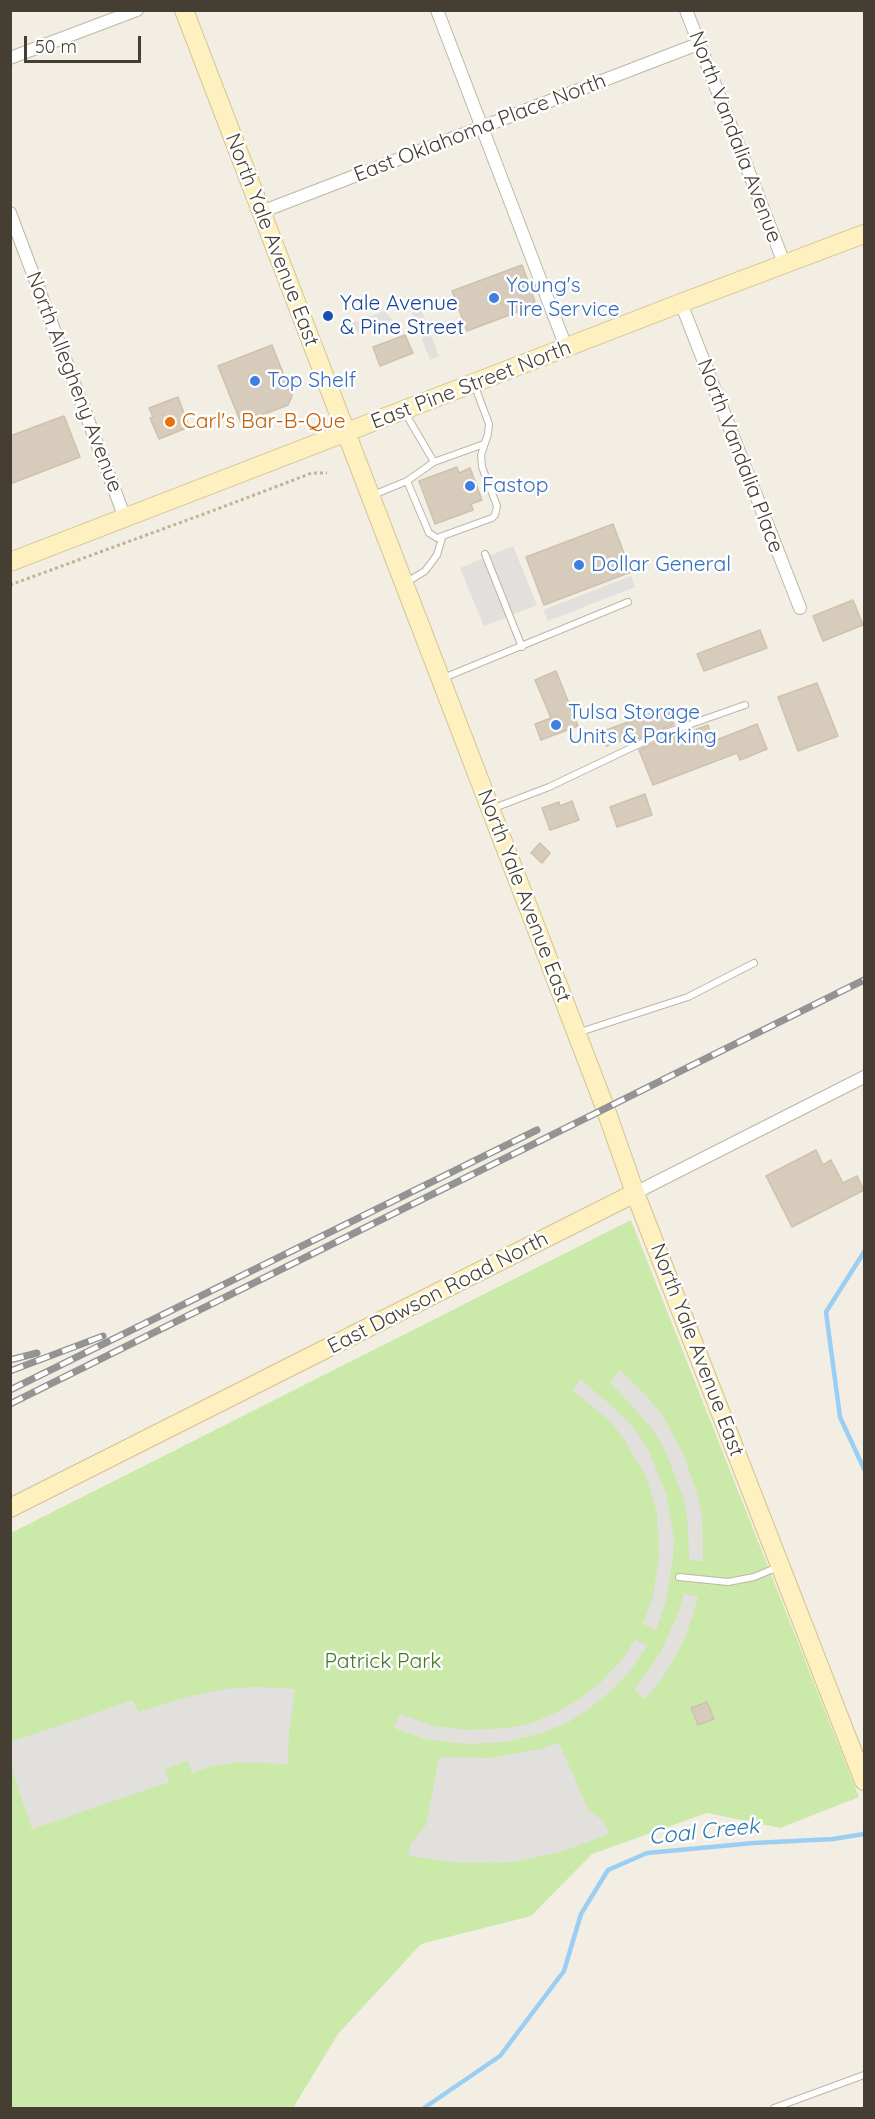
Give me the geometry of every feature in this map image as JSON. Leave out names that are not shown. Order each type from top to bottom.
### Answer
[{"type":"main road","name":"North Yale Avenue East","points":[[184,10],[576,1033],[635,1193],[864,1781]]},
{"type":"main road","name":"East Pine Street North","points":[[10,562],[864,234]]},
{"type":"main road","name":"East Dawson Road North","points":[[10,1508],[635,1193]]},
{"type":"street","points":[[10,58],[137,10]]},
{"type":"street","points":[[437,10],[566,347]]},
{"type":"street","name":"North Vandalia Avenue","points":[[686,10],[784,263]]},
{"type":"street","name":"East Oklahoma Place North","points":[[261,212],[698,44]]},
{"type":"street","name":"North Allegheny Avenue","points":[[10,213],[125,518]]},
{"type":"street","name":"North Vandalia Place","points":[[681,303],[800,608]]},
{"type":"street","name":"East Dawson Road North","points":[[635,1193],[864,1077]]},
{"type":"lane","points":[[407,482],[432,537],[442,538],[495,515],[497,506],[482,467],[482,455],[489,424],[473,383]]},
{"type":"lane","points":[[404,411],[434,462]]},
{"type":"lane","points":[[371,496],[407,482],[434,462],[484,444]]},
{"type":"lane","points":[[404,584],[425,571],[437,555],[442,538]]},
{"type":"lane","points":[[485,554],[522,647]]},
{"type":"lane","points":[[441,679],[628,602]]},
{"type":"lane","points":[[490,809],[549,787],[654,737],[745,705]]},
{"type":"lane","points":[[576,1033],[688,997],[754,963]]},
{"type":"lane","points":[[679,1577],[728,1582],[754,1577],[781,1566]]},
{"type":"lane","points":[[774,2109],[864,2075]]},
{"type":"path","points":[[10,585],[312,473],[327,473]]},
{"type":"green space","name":"Patrick Park","points":[[631,1220],[859,1797],[780,1828],[707,1813],[592,1854],[531,1916],[421,1944],[338,2034],[293,2108],[11,2108],[11,1533]]},
{"type":"shaded area","points":[[421,309],[439,356],[430,360],[412,313]]},
{"type":"shaded area","points":[[385,311],[392,320],[358,332],[351,323]]},
{"type":"shaded area","points":[[513,546],[537,605],[484,626],[460,568]]},
{"type":"shaded area","points":[[631,576],[635,587],[548,621],[543,610]]},
{"type":"shaded area","points":[[620,1370],[662,1415],[682,1451],[696,1489],[702,1515],[703,1561],[689,1560],[688,1526],[684,1500],[665,1450],[650,1426],[610,1382]]},
{"type":"shaded area","points":[[580,1379],[619,1412],[636,1431],[648,1449],[666,1493],[674,1538],[673,1558],[666,1601],[656,1630],[643,1624],[653,1596],[659,1557],[657,1515],[651,1492],[645,1475],[624,1439],[610,1421],[573,1391]]},
{"type":"shaded area","points":[[684,1594],[698,1597],[692,1618],[683,1642],[662,1679],[645,1699],[634,1690],[661,1652]]},
{"type":"shaded area","points":[[635,1639],[647,1646],[630,1671],[610,1692],[567,1723],[542,1733],[505,1742],[466,1744],[425,1739],[394,1728],[400,1714],[434,1726],[469,1730],[509,1728],[532,1723],[581,1698],[599,1684],[624,1657]]},
{"type":"shaded area","points":[[258,1687],[295,1689],[289,1731],[288,1764],[238,1762],[213,1766],[192,1773],[188,1761],[165,1769],[169,1782],[32,1829],[11,1767],[11,1742],[133,1700],[138,1712],[187,1697],[224,1689]]},
{"type":"shaded area","points":[[559,1743],[588,1809],[604,1822],[609,1834],[564,1851],[514,1862],[460,1863],[408,1856],[411,1843],[426,1825],[439,1757],[490,1758],[540,1749]]},
{"type":"building","name":"Young's Tire Service","points":[[522,265],[536,305],[467,331],[452,291]]},
{"type":"building","points":[[405,335],[413,353],[380,366],[373,347]]},
{"type":"building","name":"Top Shelf","points":[[272,345],[292,396],[288,405],[241,423],[218,366]]},
{"type":"building","name":"Carl's Bar-B-Que","points":[[178,397],[189,427],[159,439],[150,418],[153,417],[149,408]]},
{"type":"building","points":[[64,416],[80,457],[10,484],[10,436]]},
{"type":"building","points":[[457,467],[459,473],[470,468],[482,500],[471,504],[473,510],[435,524],[419,481]]},
{"type":"building","name":"Dollar General","points":[[613,524],[631,572],[544,605],[526,557]]},
{"type":"building","points":[[853,600],[863,625],[823,641],[813,616]]},
{"type":"building","points":[[760,630],[767,648],[704,671],[697,654]]},
{"type":"building","points":[[556,671],[578,726],[541,740],[535,724],[551,718],[535,680]]},
{"type":"building","points":[[817,683],[838,736],[798,751],[778,697]]},
{"type":"building","points":[[668,707],[674,724],[635,740],[633,736],[606,746],[601,732]]},
{"type":"building","points":[[757,724],[767,749],[740,760],[737,753],[653,785],[639,750],[708,725],[714,741]]},
{"type":"building","points":[[645,794],[652,815],[617,827],[610,807]]},
{"type":"building","points":[[572,801],[579,820],[550,830],[542,808],[559,802],[560,806]]},
{"type":"building","points":[[540,843],[550,853],[542,863],[531,853]]},
{"type":"building","points":[[816,1150],[823,1165],[831,1160],[843,1183],[857,1176],[864,1190],[792,1227],[766,1176]]},
{"type":"building","points":[[707,1702],[714,1719],[698,1725],[691,1708]]},
{"type":"waterway","name":"Coal Creek","points":[[864,1252],[826,1312],[840,1417],[864,1469]]},
{"type":"waterway","name":"Coal Creek","points":[[424,2108],[500,2056],[564,1971],[581,1914],[608,1870],[647,1853],[754,1843],[833,1839],[864,1834]]},
{"type":"railway","points":[[10,1404],[864,980]]},
{"type":"railway","points":[[10,1390],[537,1130]]},
{"type":"railway","points":[[10,1371],[103,1336]]},
{"type":"railway","points":[[10,1360],[37,1353]]},
{"type":"place","name":"Young's Tire Service","points":[[494,298]]},
{"type":"place","name":"Yale Avenue & Pine Street","points":[[328,316]]},
{"type":"place","name":"Top Shelf","points":[[255,381]]},
{"type":"place","name":"Carl's Bar-B-Que","points":[[170,422]]},
{"type":"place","name":"Fastop","points":[[470,486]]},
{"type":"place","name":"Dollar General","points":[[579,565]]},
{"type":"place","name":"Tulsa Storage Units & Parking","points":[[556,725]]}]
